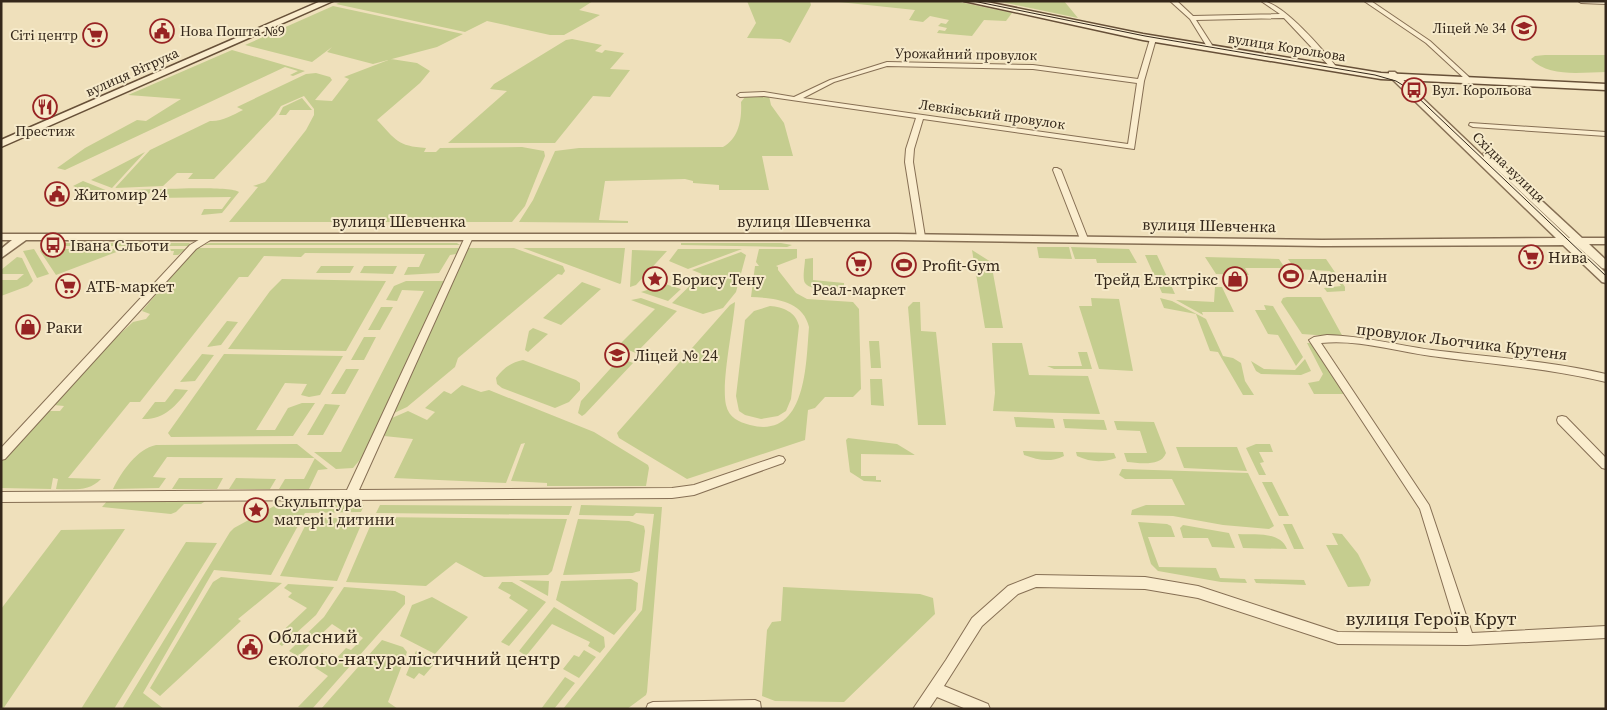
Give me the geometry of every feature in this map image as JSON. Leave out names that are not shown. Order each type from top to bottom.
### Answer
[{"type":"main road","name":"вулиця Вітрука","points":[[1,143],[324,1]]},
{"type":"main road","name":"вулиця Вітрука","points":[[1,143],[329,1]]},
{"type":"main road","name":"вулиця Корольова","points":[[968,1],[1153,39],[1209,46]]},
{"type":"main road","name":"вулиця Корольова","points":[[985,1],[1209,46],[1333,67],[1399,76],[1606,86]]},
{"type":"main road","name":"вулиця Корольова","points":[[1399,76],[1606,86]]},
{"type":"street","points":[[1173,1],[1192,18],[1209,46]]},
{"type":"street","points":[[1264,1],[1286,16],[1333,67]]},
{"type":"street","points":[[1367,1],[1428,42],[1467,78]]},
{"type":"street","points":[[1581,1],[1606,2]]},
{"type":"street","points":[[1192,18],[1286,16]]},
{"type":"street","name":"Левківський провулок","points":[[740,95],[764,94],[1131,147],[1141,81],[1153,39]]},
{"type":"street","name":"Урожайний провулок","points":[[796,99],[832,82],[887,64],[1033,67],[1141,81]]},
{"type":"street","name":"Східна вулиця","points":[[1399,76],[1606,266]]},
{"type":"street","name":"Східна вулиця","points":[[1399,76],[1606,280]]},
{"type":"street","points":[[920,116],[910,149],[909,162],[921,237]]},
{"type":"street","points":[[1473,126],[1606,134]]},
{"type":"street","points":[[1057,170],[1084,239]]},
{"type":"street","name":"вулиця Шевченка","points":[[1,237],[921,237],[1322,243],[1606,241]]},
{"type":"street","points":[[1,255],[23,237]]},
{"type":"street","points":[[1,456],[193,247],[209,237]]},
{"type":"street","points":[[351,494],[469,237]]},
{"type":"street","name":"провулок Льотчика Крутеня","points":[[1467,639],[1425,508],[1314,340],[1351,342],[1557,367],[1606,378]]},
{"type":"street","points":[[1562,420],[1606,465]]},
{"type":"street","points":[[1,498],[672,493],[694,490],[779,460]]},
{"type":"street","name":"вулиця Героїв Крут","points":[[920,709],[935,689],[977,622],[1013,590],[1036,581],[1145,583],[1198,592],[1338,638],[1467,639],[1606,632]]},
{"type":"street","points":[[935,689],[982,709]]},
{"type":"street","points":[[653,709],[755,707],[754,709]]},
{"type":"green space","points":[[343,1],[593,1],[579,10],[600,15],[564,35],[550,35],[487,21],[465,32],[336,4]]},
{"type":"green space","points":[[747,1],[810,1],[811,5],[790,43],[781,39],[747,38],[756,23]]},
{"type":"green space","points":[[955,1],[1012,13],[1006,21],[984,20],[972,36],[937,33],[939,30],[945,31],[947,28],[938,26],[941,23],[946,24],[949,20],[930,16],[923,22],[909,20],[915,10],[839,2]]},
{"type":"green space","points":[[997,1],[1064,1],[1078,18]]},
{"type":"green space","points":[[333,6],[463,34],[437,47],[373,64],[327,52],[332,47],[312,62],[245,45]]},
{"type":"green space","points":[[572,39],[602,45],[595,51],[602,53],[605,50],[624,53],[610,69],[630,70],[610,97],[593,96],[555,143],[448,143],[507,91],[490,89],[494,84],[566,40]]},
{"type":"green space","points":[[232,50],[305,71],[293,76],[290,75],[298,71],[285,67],[65,170],[57,168],[85,148],[137,120],[146,121],[181,99],[128,95]]},
{"type":"green space","points":[[1606,55],[1606,72],[1566,73],[1547,69],[1531,59],[1535,56]]},
{"type":"green space","points":[[391,59],[417,63],[430,71],[420,83],[377,120],[398,141],[409,146],[426,148],[424,152],[436,152],[440,148],[522,147],[544,151],[545,156],[525,206],[512,222],[229,222],[258,187],[253,186],[265,182],[306,130],[314,115],[314,109],[304,96],[281,106],[275,115],[214,179],[188,179],[193,173],[177,173],[163,186],[115,188],[150,150],[210,121],[223,119],[235,114],[243,110],[237,107],[306,74],[316,73],[330,77],[332,80],[315,100],[332,101],[349,79],[344,77]]},
{"type":"green space","points":[[769,96],[771,105],[784,123],[793,156],[762,156],[769,190],[719,190],[719,185],[693,183],[693,181],[685,179],[605,181],[599,220],[628,221],[628,223],[519,222],[533,200],[555,151],[579,148],[723,147],[733,139],[738,128],[741,102],[745,97]]},
{"type":"green space","points":[[302,98],[312,110],[290,110],[286,115],[279,115],[283,107]]},
{"type":"green space","points":[[145,152],[112,188],[91,180]]},
{"type":"green space","points":[[83,181],[108,191],[98,196],[73,186]]},
{"type":"green space","points":[[214,188],[239,192],[222,213],[201,215],[204,209],[222,209],[231,197],[150,198],[159,189]]},
{"type":"green space","points":[[153,189],[145,198],[107,198],[113,191]]},
{"type":"green space","points":[[47,243],[190,243],[188,246],[45,246]]},
{"type":"green space","points":[[210,243],[457,243],[460,245],[201,245]]},
{"type":"green space","points":[[681,243],[781,243],[792,245],[787,247],[681,245]]},
{"type":"green space","points":[[1037,247],[1069,247],[1072,259],[1039,258]]},
{"type":"green space","points":[[1071,247],[1129,249],[1137,263],[1097,263],[1096,259],[1075,259]]},
{"type":"green space","points":[[196,248],[459,248],[456,254],[450,255],[439,273],[404,275],[408,267],[419,267],[425,254],[305,253],[301,257],[264,256],[248,277],[239,277],[140,402],[130,402],[68,478],[101,479],[91,486],[80,489],[56,489],[58,479],[53,478],[51,489],[1,488],[1,461],[48,411],[60,411],[64,406],[54,405],[110,343],[133,322],[146,319],[150,314],[142,311]]},
{"type":"green space","points":[[468,248],[514,248],[563,266],[565,271],[562,275],[558,274],[458,358],[455,367],[407,407],[392,414]]},
{"type":"green space","points":[[523,248],[625,248],[621,283],[620,284]]},
{"type":"green space","points":[[34,249],[49,274],[37,278],[23,251]]},
{"type":"green space","points":[[42,249],[186,249],[178,255],[173,255],[174,251],[119,251],[56,275],[40,251]]},
{"type":"green space","points":[[678,249],[742,249],[688,269],[669,261]]},
{"type":"green space","points":[[759,249],[797,249],[797,258],[776,266],[796,293],[807,299],[853,302],[859,309],[861,389],[853,397],[825,397],[815,408],[808,410],[805,440],[687,479],[619,438],[617,433],[730,305],[735,302],[725,383],[726,405],[729,413],[738,421],[746,424],[769,427],[783,421],[793,410],[800,395],[807,359],[809,327],[806,318],[794,306],[768,298],[751,297],[755,266],[759,266],[756,262]]},
{"type":"green space","points":[[632,250],[667,251],[636,285],[630,287]]},
{"type":"green space","points":[[972,250],[991,262],[1003,328],[985,328]]},
{"type":"green space","points":[[741,252],[746,255],[736,292],[723,308],[703,314],[672,303],[702,274],[692,270]]},
{"type":"green space","points":[[1145,255],[1157,255],[1175,294],[1162,293]]},
{"type":"green space","points":[[17,257],[22,258],[33,281],[28,286],[1,296],[1,280],[17,280],[24,274],[1,274],[1,270]]},
{"type":"green space","points":[[1205,257],[1279,259],[1285,268],[1245,268],[1249,275],[1216,274]]},
{"type":"green space","points":[[813,258],[813,280],[844,283],[844,287],[817,289],[808,286],[804,281],[805,259]]},
{"type":"green space","points":[[1288,259],[1326,259],[1345,287],[1345,291],[1327,292],[1324,288],[1341,286],[1330,271],[1295,269]]},
{"type":"green space","points":[[321,266],[354,266],[350,273],[316,273]]},
{"type":"green space","points":[[364,266],[397,266],[393,274],[360,273]]},
{"type":"green space","points":[[282,279],[386,281],[346,351],[228,349],[270,291]]},
{"type":"green space","points":[[406,281],[444,281],[364,455],[353,468],[336,469],[314,452],[341,452],[424,291],[402,290],[397,301],[386,300],[394,286]]},
{"type":"green space","points":[[582,282],[601,289],[561,325],[543,318]]},
{"type":"green space","points":[[665,284],[681,289],[668,301],[641,292]]},
{"type":"green space","points":[[1215,287],[1222,287],[1234,312],[1202,312],[1203,315],[1176,300],[1214,302]]},
{"type":"green space","points":[[1321,297],[1343,337],[1302,334],[1281,302],[1283,298]]},
{"type":"green space","points":[[641,298],[677,311],[636,353],[618,346],[655,309],[631,300]]},
{"type":"green space","points":[[1091,298],[1119,299],[1133,371],[1099,369],[1079,306],[1092,306]]},
{"type":"green space","points":[[1160,298],[1172,301],[1206,319],[1223,356],[1233,358],[1241,363],[1245,381],[1254,395],[1243,395],[1218,352],[1210,351],[1196,314],[1164,308]]},
{"type":"green space","points":[[913,302],[920,302],[921,331],[936,332],[946,425],[918,425],[908,307]]},
{"type":"green space","points":[[1264,305],[1273,306],[1303,357],[1296,366],[1278,335],[1268,334],[1255,310],[1266,310]]},
{"type":"green space","points":[[770,306],[788,311],[795,317],[799,326],[791,399],[786,411],[778,416],[761,419],[745,415],[739,411],[736,396],[745,320],[754,311]]},
{"type":"green space","points":[[381,307],[393,307],[380,330],[368,330]]},
{"type":"green space","points":[[227,321],[238,322],[221,345],[207,347]]},
{"type":"green space","points":[[533,328],[548,334],[528,352],[525,350],[529,331]]},
{"type":"green space","points":[[364,337],[376,337],[364,360],[351,360]]},
{"type":"green space","points":[[869,341],[879,341],[881,368],[871,368]]},
{"type":"green space","points":[[992,343],[1022,343],[1029,375],[1088,376],[1100,414],[993,411],[995,393]]},
{"type":"green space","points":[[1307,343],[1312,343],[1346,394],[1314,394],[1308,383],[1319,381],[1323,374]]},
{"type":"green space","points":[[1078,352],[1087,352],[1092,369],[1054,369],[1047,366],[1082,366]]},
{"type":"green space","points":[[202,354],[214,355],[195,381],[180,382]]},
{"type":"green space","points":[[224,354],[343,356],[320,395],[309,397],[301,395],[307,384],[285,383],[256,430],[275,430],[288,408],[302,403],[315,403],[293,436],[171,437],[168,433]]},
{"type":"green space","points":[[620,358],[633,363],[582,416],[578,413],[581,401]]},
{"type":"green space","points":[[1305,359],[1311,371],[1301,375],[1261,374],[1256,371],[1251,361],[1264,369],[1295,370]]},
{"type":"green space","points":[[523,360],[576,380],[580,383],[580,390],[569,402],[555,408],[502,388],[497,384],[496,378],[505,368]]},
{"type":"green space","points":[[346,369],[359,369],[345,394],[331,394]]},
{"type":"green space","points":[[870,379],[882,379],[884,406],[871,405]]},
{"type":"green space","points":[[462,385],[481,392],[489,390],[594,432],[648,465],[646,486],[547,486],[547,483],[511,481],[525,443],[521,444],[506,483],[394,478],[413,439],[384,436],[392,418],[408,411],[427,420],[435,412],[425,408],[444,391],[451,394]]},
{"type":"green space","points":[[175,389],[188,390],[169,411],[157,417],[142,419],[155,402],[165,402]]},
{"type":"green space","points":[[325,404],[340,405],[323,435],[307,435]]},
{"type":"green space","points":[[1014,417],[1053,419],[1055,428],[1016,427]]},
{"type":"green space","points":[[1063,419],[1104,420],[1107,430],[1065,428]]},
{"type":"green space","points":[[1114,421],[1154,422],[1166,453],[1155,462],[1127,462],[1124,453],[1147,453],[1140,431],[1117,430]]},
{"type":"green space","points":[[848,438],[897,444],[915,455],[861,454],[861,476],[876,476],[876,480],[881,480],[881,482],[864,481],[850,472],[846,440]]},
{"type":"green space","points":[[297,444],[314,458],[167,457],[153,477],[166,478],[159,488],[113,489],[136,456],[149,447],[156,445]]},
{"type":"green space","points":[[1256,444],[1270,444],[1273,452],[1259,452],[1264,462],[1260,463],[1266,475],[1259,475],[1246,448]]},
{"type":"green space","points":[[1176,447],[1237,447],[1247,471],[1184,468]]},
{"type":"green space","points":[[1023,451],[1063,452],[1064,456],[1054,460],[1044,460],[1024,455]]},
{"type":"green space","points":[[1076,452],[1114,453],[1116,458],[1106,461],[1092,461],[1077,456]]},
{"type":"green space","points":[[315,458],[328,469],[318,470],[309,489],[279,489],[285,479],[304,479]]},
{"type":"green space","points":[[1122,469],[1248,473],[1274,526],[1269,529],[1223,525],[1173,516],[1131,515],[1132,510],[1146,505],[1185,505],[1172,479],[1125,479],[1119,475]]},
{"type":"green space","points":[[179,478],[223,478],[217,489],[172,489]]},
{"type":"green space","points":[[236,478],[276,479],[270,489],[229,489]]},
{"type":"green space","points":[[1262,482],[1272,482],[1289,516],[1279,516]]},
{"type":"green space","points":[[210,498],[201,504],[184,504],[171,514],[102,507],[108,500]]},
{"type":"green space","points":[[276,505],[364,505],[361,512],[305,513],[271,575],[214,570],[143,693],[164,709],[122,709],[230,532]]},
{"type":"green space","points":[[380,505],[572,506],[569,515],[376,513]]},
{"type":"green space","points":[[581,505],[662,507],[647,692],[646,695],[627,709],[563,709],[642,610],[654,514],[636,513],[633,516],[579,515]]},
{"type":"green space","points":[[374,517],[567,519],[552,571],[548,575],[484,577],[456,562],[426,586],[346,582]]},
{"type":"green space","points":[[309,518],[364,518],[337,581],[280,576]]},
{"type":"green space","points":[[578,519],[629,521],[644,526],[640,571],[632,573],[563,575]]},
{"type":"green space","points":[[1138,522],[1167,524],[1171,526],[1175,537],[1148,537],[1159,567],[1216,568],[1220,578],[1245,579],[1247,583],[1221,582],[1158,571],[1151,564]]},
{"type":"green space","points":[[1283,524],[1292,524],[1304,549],[1294,549]]},
{"type":"green space","points":[[1183,525],[1229,533],[1235,548],[1212,547],[1208,538],[1183,538],[1180,528]]},
{"type":"green space","points":[[125,529],[3,709],[1,709],[1,609],[61,530]]},
{"type":"green space","points":[[1332,533],[1342,534],[1358,554],[1371,580],[1369,586],[1348,587],[1326,545],[1338,545]]},
{"type":"green space","points":[[1238,534],[1259,534],[1273,537],[1284,543],[1287,549],[1243,548]]},
{"type":"green space","points":[[186,542],[217,543],[114,709],[81,709]]},
{"type":"green space","points":[[221,577],[282,583],[238,619],[241,621],[160,696],[150,688],[213,582]]},
{"type":"green space","points":[[631,579],[638,583],[636,610],[614,635],[556,600],[561,581]]},
{"type":"green space","points":[[1254,579],[1304,580],[1306,585],[1256,583]]},
{"type":"green space","points":[[519,580],[549,581],[548,596]]},
{"type":"green space","points":[[502,582],[512,582],[546,602],[509,646],[501,642],[528,610],[509,598],[511,595],[498,588]]},
{"type":"green space","points":[[288,584],[334,587],[316,615],[282,646],[273,640],[307,608],[288,597],[292,593],[284,588]]},
{"type":"green space","points":[[344,587],[395,591],[405,596],[405,604],[312,709],[298,707],[328,676],[311,665],[322,653],[334,661],[346,648],[351,650],[363,638],[356,633],[352,637],[332,624],[298,656],[289,651],[324,617]]},
{"type":"green space","points":[[783,587],[920,594],[933,598],[935,614],[844,702],[775,701],[762,696],[767,630],[772,622],[781,621]]},
{"type":"green space","points":[[432,597],[468,617],[435,654],[400,636],[412,605]]},
{"type":"green space","points":[[554,607],[604,637],[605,647],[600,653],[588,646],[590,642],[552,624],[526,656],[519,651]]},
{"type":"green space","points":[[382,640],[403,647],[407,652],[388,702],[398,709],[321,709]]},
{"type":"green space","points":[[584,650],[596,657],[579,678],[563,669],[574,655],[579,657]]},
{"type":"green space","points":[[416,651],[436,662],[424,676],[419,673],[414,679],[406,675]]},
{"type":"green space","points":[[565,677],[575,683],[554,709],[541,709]]},
{"type":"tram line","points":[[973,1],[1145,36],[1375,75],[1396,81],[1409,89],[1606,276]]},
{"type":"place","name":"Ліцей № 34","points":[[1524,28]]},
{"type":"place","name":"Нова Пошта №9","points":[[162,31]]},
{"type":"place","name":"Сіті центр","points":[[95,35]]},
{"type":"place","name":"Вул. Корольова","points":[[1414,90]]},
{"type":"place","name":"Престиж","points":[[45,107]]},
{"type":"place","name":"Житомир 24","points":[[57,194]]},
{"type":"place","name":"Івана Сльоти","points":[[53,245]]},
{"type":"place","name":"Нива","points":[[1531,257]]},
{"type":"place","name":"Реал-маркет","points":[[859,264]]},
{"type":"place","name":"Profit-Gym","points":[[904,265]]},
{"type":"place","name":"Адреналін","points":[[1291,276]]},
{"type":"place","name":"Борису Тену","points":[[655,279]]},
{"type":"place","name":"Трейд Електрікс","points":[[1235,279]]},
{"type":"place","name":"АТБ-маркет","points":[[68,286]]},
{"type":"place","name":"Раки","points":[[28,327]]},
{"type":"place","name":"Ліцей № 24","points":[[617,355]]},
{"type":"place","name":"Скульптура матері і дитини","points":[[256,510]]},
{"type":"place","name":"Обласний еколого-натуралістичний центр","points":[[250,647]]}]
